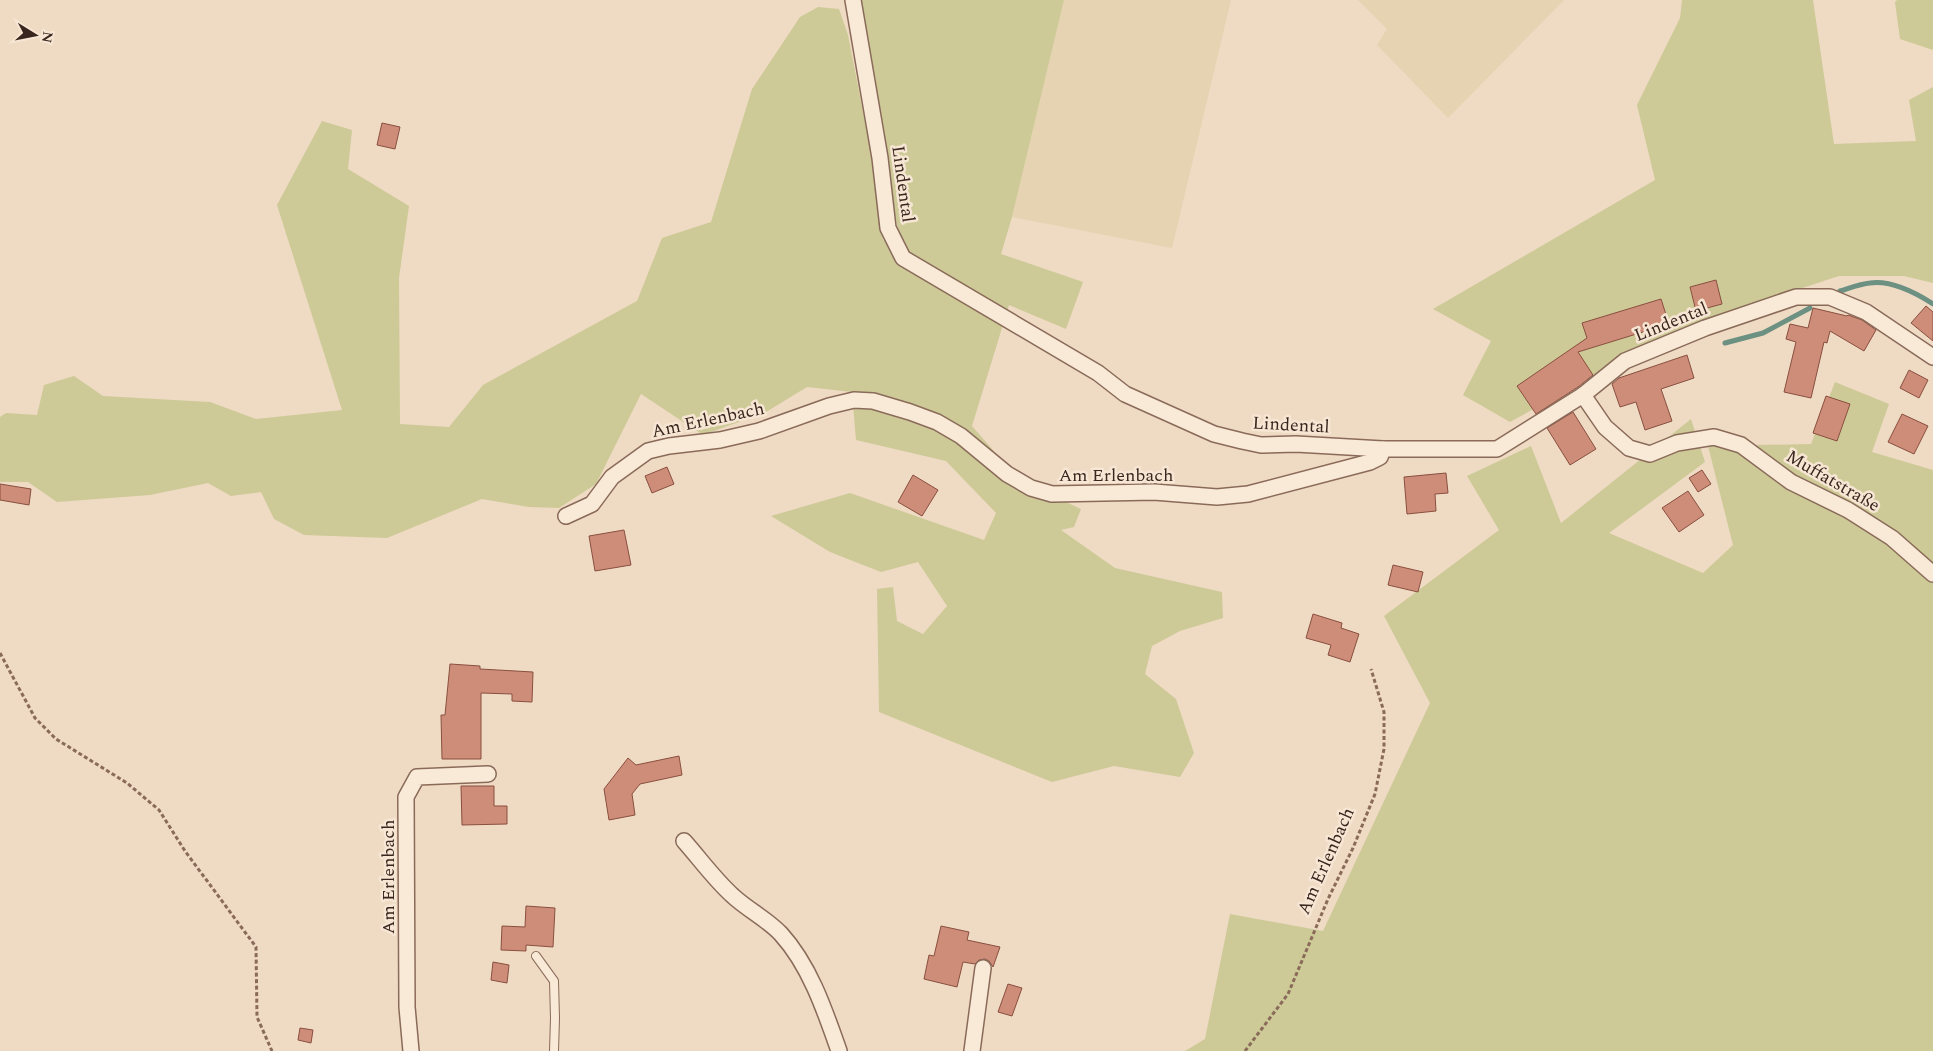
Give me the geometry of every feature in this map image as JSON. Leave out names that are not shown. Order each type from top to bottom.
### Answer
[{"type":"street","name":"Lindental","points":[[853,0],[880,158],[888,228],[902,258],[1098,373],[1125,394],[1229,439],[1261,445],[1296,444],[1383,450],[1497,449],[1584,395],[1625,361],[1705,328],[1796,297],[1830,297],[1866,312],[1933,357]]},
{"type":"street","name":"Muffatstraße","points":[[1584,395],[1605,427],[1629,448],[1650,454],[1677,443],[1714,436],[1741,445],[1791,482],[1848,510],[1892,538],[1933,574]]},
{"type":"street","name":"Am Erlenbach","points":[[566,516],[592,504],[612,477],[648,451],[669,446],[720,440],[759,431],[829,406],[854,400],[873,401],[937,422],[961,436],[1007,474],[1031,488],[1052,494],[1154,492],[1217,497],[1248,494],[1370,462],[1380,457],[1383,450]]},
{"type":"street","name":"Am Erlenbach","points":[[412,1051],[408,1007],[406,796],[417,777],[488,774]]},
{"type":"street","points":[[684,842],[733,896],[758,913],[781,935],[804,966],[839,1051]]},
{"type":"street","points":[[972,1051],[983,968]]},
{"type":"lane","points":[[536,956],[554,981],[556,1018],[554,1051]]},
{"type":"path","points":[[0,653],[35,718],[56,739],[127,783],[159,810],[190,858],[256,947],[257,1017],[272,1051]]},
{"type":"path","name":"Am Erlenbach","points":[[1245,1051],[1288,994],[1375,794],[1384,749],[1384,712],[1371,669]]},
{"type":"shaded area","points":[[861,0],[1064,0],[1012,217],[1001,254],[1083,282],[1066,329],[1009,305],[972,426],[1020,481],[1081,509],[1074,527],[1061,530],[1115,568],[1222,592],[1223,618],[1180,631],[1152,646],[1145,674],[1176,699],[1194,753],[1180,777],[1114,766],[1052,782],[879,712],[877,589],[893,587],[897,621],[923,634],[947,606],[918,562],[881,572],[830,552],[771,516],[850,493],[984,540],[996,513],[946,461],[856,440],[852,392],[807,387],[766,412],[703,435],[641,394],[596,484],[559,508],[529,507],[482,499],[387,538],[304,535],[274,519],[261,492],[231,496],[208,483],[150,495],[57,502],[28,482],[0,482],[0,417],[6,413],[37,415],[44,385],[74,376],[103,396],[210,402],[256,419],[342,410],[277,205],[322,121],[352,130],[348,169],[409,206],[399,278],[400,424],[449,427],[483,385],[637,301],[662,238],[711,222],[752,89],[800,17],[818,7],[839,9],[848,35],[874,168],[883,240],[899,234],[882,147]]},
{"type":"shaded area","points":[[1064,0],[1231,0],[1172,248],[1012,217]]},
{"type":"shaded area","points":[[1358,0],[1564,0],[1448,118],[1377,45],[1387,29]]},
{"type":"shaded area","points":[[1682,0],[1813,0],[1834,144],[1916,141],[1909,100],[1933,87],[1933,283],[1904,276],[1839,276],[1684,327],[1510,422],[1463,395],[1491,341],[1433,309],[1655,180],[1637,105],[1680,18]]},
{"type":"shaded area","points":[[1897,0],[1933,0],[1933,50],[1900,39],[1895,2]]},
{"type":"shaded area","points":[[1835,382],[1889,404],[1872,452],[1933,470],[1933,1051],[1185,1051],[1205,1039],[1230,914],[1323,931],[1430,703],[1384,616],[1499,530],[1467,476],[1531,446],[1561,523],[1691,419],[1705,462],[1609,533],[1703,573],[1733,545],[1708,446],[1811,444]]},
{"type":"building","points":[[382,123],[400,127],[395,149],[377,145]]},
{"type":"building","points":[[1716,280],[1722,304],[1696,311],[1690,287]]},
{"type":"building","points":[[1661,299],[1669,324],[1578,352],[1593,375],[1536,414],[1517,386],[1587,338],[1582,323]]},
{"type":"building","points":[[1926,306],[1933,312],[1933,341],[1911,323]]},
{"type":"building","points":[[1813,308],[1848,315],[1862,320],[1876,330],[1864,351],[1830,331],[1827,343],[1824,342],[1811,398],[1784,392],[1796,342],[1786,339],[1790,324],[1808,328]]},
{"type":"building","points":[[1687,355],[1694,378],[1661,389],[1672,421],[1645,430],[1636,402],[1620,407],[1612,384],[1619,378]]},
{"type":"building","points":[[1909,370],[1928,380],[1919,398],[1900,388]]},
{"type":"building","points":[[1826,396],[1850,404],[1837,441],[1813,433]]},
{"type":"building","points":[[1573,412],[1596,449],[1570,465],[1547,428]]},
{"type":"building","points":[[1902,414],[1928,426],[1914,454],[1888,442]]},
{"type":"building","points":[[667,467],[674,484],[652,493],[645,476]]},
{"type":"building","points":[[1702,470],[1711,484],[1698,492],[1689,478]]},
{"type":"building","points":[[1446,473],[1448,493],[1435,494],[1436,511],[1407,514],[1404,477]]},
{"type":"building","points":[[913,475],[938,490],[922,516],[898,502]]},
{"type":"building","points":[[0,484],[31,489],[29,505],[0,500]]},
{"type":"building","points":[[1688,491],[1704,515],[1679,532],[1662,508]]},
{"type":"building","points":[[624,530],[631,565],[595,571],[589,536]]},
{"type":"building","points":[[1393,565],[1423,572],[1418,592],[1388,585]]},
{"type":"building","points":[[1313,614],[1342,623],[1341,628],[1359,634],[1350,662],[1328,655],[1331,645],[1306,638]]},
{"type":"building","points":[[450,664],[480,666],[480,669],[533,672],[532,702],[512,701],[512,694],[481,693],[481,759],[442,759],[441,715],[445,715]]},
{"type":"building","points":[[679,756],[682,775],[640,784],[632,794],[635,815],[609,820],[604,789],[628,758],[636,765]]},
{"type":"building","points":[[461,786],[494,786],[494,806],[507,806],[507,824],[462,825]]},
{"type":"building","points":[[526,906],[555,908],[553,947],[526,945],[526,951],[501,950],[502,926],[525,927]]},
{"type":"building","points":[[941,926],[969,932],[967,940],[1000,947],[993,967],[985,959],[979,960],[975,964],[963,962],[957,987],[924,979],[929,955],[934,956]]},
{"type":"building","points":[[493,962],[509,965],[507,983],[491,980]]},
{"type":"building","points":[[1008,984],[1022,988],[1012,1016],[998,1012]]},
{"type":"building","points":[[300,1028],[313,1030],[311,1043],[298,1040]]},
{"type":"waterway","points":[[1840,291],[1866,284],[1887,283],[1911,292],[1933,304]]},
{"type":"waterway","points":[[1725,343],[1763,333],[1810,308]]}]
